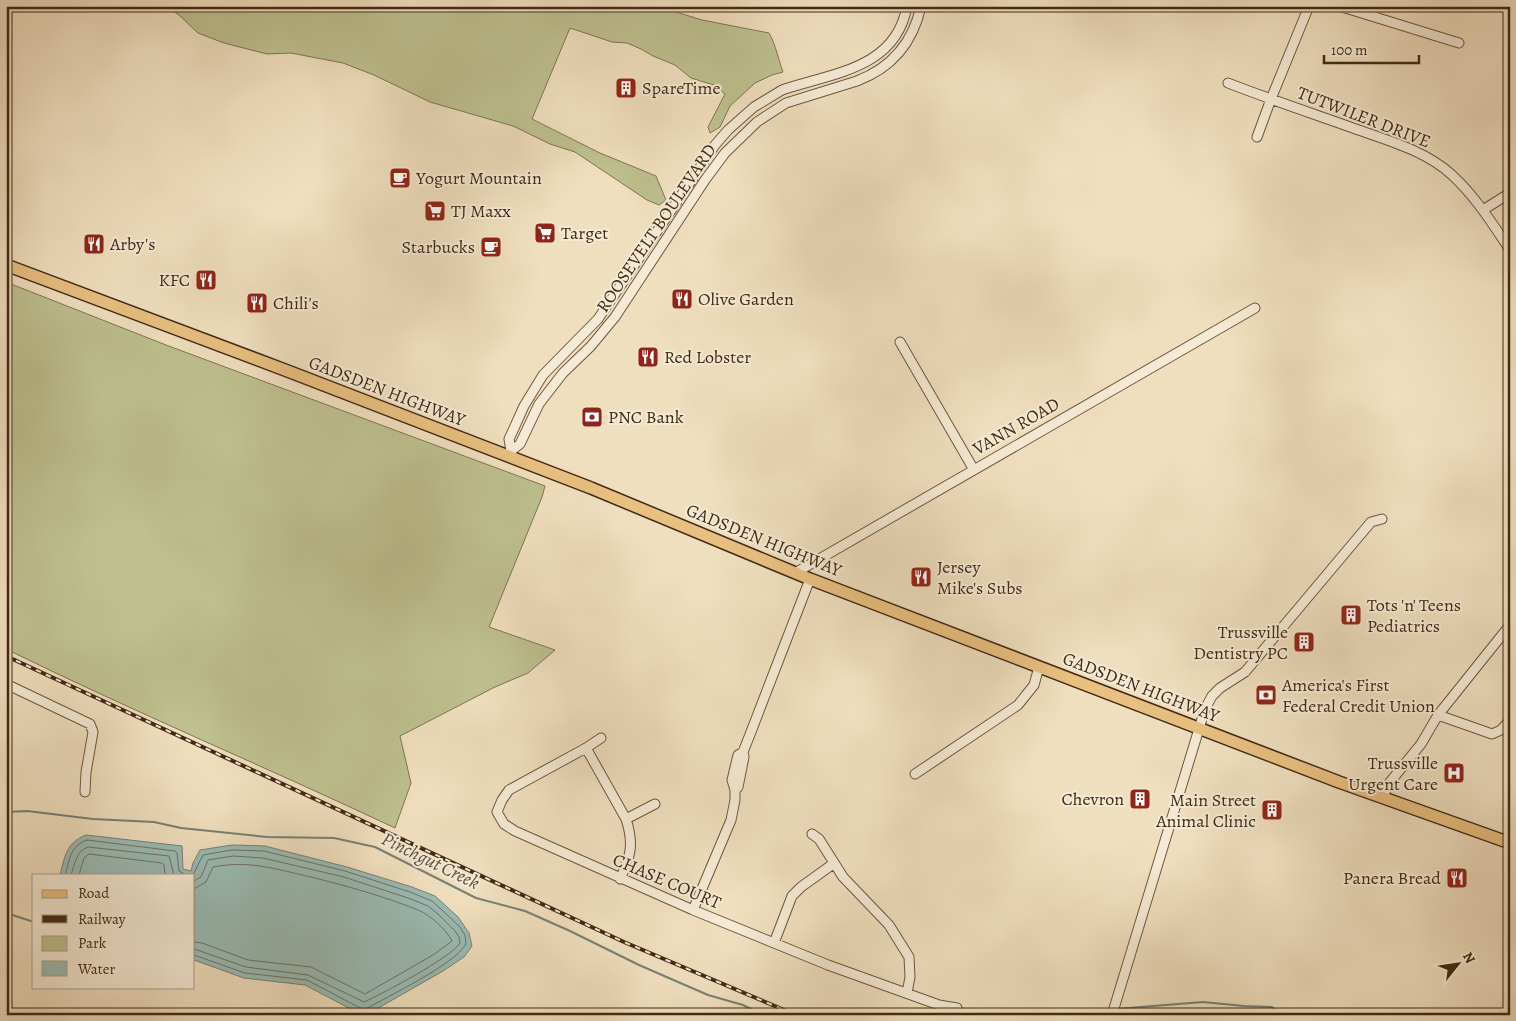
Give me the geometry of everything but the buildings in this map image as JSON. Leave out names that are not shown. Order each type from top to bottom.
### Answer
[{"type":"main road","name":"GADSDEN HIGHWAY","points":[[6,265],[510,454],[794,573],[1382,798],[1510,843]]},
{"type":"street","name":"ROOSEVELT BOULEVARD","points":[[510,454],[510,438],[515,426],[524,406],[544,376],[598,319],[722,137],[754,107],[774,93],[862,65],[877,56],[893,40],[905,17],[907,6]]},
{"type":"street","name":"ROOSEVELT BOULEVARD","points":[[510,454],[520,444],[539,404],[563,373],[591,346],[615,317],[705,180],[725,153],[757,122],[786,103],[857,81],[883,68],[905,45],[917,24],[921,6]]},
{"type":"street","points":[[1257,137],[1310,6]]},
{"type":"street","points":[[1339,6],[1459,43]]},
{"type":"street","name":"TUTWILER DRIVE","points":[[1228,83],[1392,142],[1420,154],[1451,174],[1483,210],[1510,250]]},
{"type":"street","points":[[1483,210],[1510,193]]},
{"type":"street","name":"VANN ROAD","points":[[794,573],[1255,308]]},
{"type":"street","points":[[900,342],[974,470]]},
{"type":"street","points":[[1112,1015],[1205,708],[1212,696],[1220,688],[1245,672],[1371,522],[1382,519]]},
{"type":"street","points":[[693,910],[731,820],[735,790],[738,787],[744,757],[743,752],[810,579]]},
{"type":"street","points":[[1382,798],[1390,782],[1421,744],[1438,715],[1510,625]]},
{"type":"street","points":[[916,774],[1018,705],[1034,685],[1039,667]]},
{"type":"street","points":[[6,684],[90,724],[93,732],[86,772],[85,792]]},
{"type":"street","points":[[1438,715],[1492,734],[1501,730],[1510,720]]},
{"type":"street","name":"CHASE COURT","points":[[601,738],[509,790],[497,812],[504,824],[515,831],[620,879],[828,965],[940,1005],[958,1008]]},
{"type":"street","points":[[586,748],[626,819],[632,839],[631,851],[620,879]]},
{"type":"street","points":[[626,819],[654,804]]},
{"type":"street","points":[[812,834],[819,839],[842,878],[882,916],[909,957],[910,978],[907,993]]},
{"type":"street","points":[[774,943],[792,896],[801,887],[833,864]]},
{"type":"green space","points":[[165,6],[657,6],[702,20],[769,33],[783,72],[755,83],[730,106],[720,127],[710,133],[708,127],[725,94],[714,85],[691,78],[675,65],[627,43],[612,42],[570,28],[532,119],[600,153],[656,176],[666,200],[659,205],[647,200],[575,152],[550,144],[513,126],[430,102],[374,75],[343,63],[291,53],[267,54],[224,43],[198,33],[179,15]]},
{"type":"green space","points":[[6,282],[166,345],[545,486],[489,627],[555,650],[528,673],[495,687],[400,736],[411,783],[395,828],[6,649]]},
{"type":"water","points":[[86,835],[182,846],[183,869],[191,871],[200,850],[232,845],[265,846],[347,867],[435,896],[458,917],[469,933],[472,946],[464,957],[443,971],[366,1015],[362,1015],[305,985],[244,978],[195,960],[195,874],[60,874],[67,851],[79,838]]},
{"type":"waterway","name":"Pinchgut Creek","points":[[6,812],[27,811],[93,819],[154,822],[181,828],[267,837],[334,838],[375,847],[476,898],[525,911],[639,965],[708,995],[743,1005],[763,1015]]},
{"type":"waterway","points":[[6,913],[32,921]]},
{"type":"waterway","name":"Pinchgut Creek","points":[[1116,1009],[1203,1002],[1272,1007],[1284,1015]]},
{"type":"waterway","name":"Pinchgut Creek","points":[[1095,1015],[1111,1010]]},
{"type":"railway","points":[[6,656],[624,942],[796,1015]]},
{"type":"place","name":"SpareTime","points":[[626,88]]},
{"type":"place","name":"Yogurt Mountain","points":[[400,178]]},
{"type":"place","name":"TJ Maxx","points":[[435,211]]},
{"type":"place","name":"Target","points":[[545,233]]},
{"type":"place","name":"Arby's","points":[[94,244]]},
{"type":"place","name":"Starbucks","points":[[491,247]]},
{"type":"place","name":"KFC","points":[[206,280]]},
{"type":"place","name":"Olive Garden","points":[[682,299]]},
{"type":"place","name":"Chili's","points":[[257,303]]},
{"type":"place","name":"Red Lobster","points":[[648,357]]},
{"type":"place","name":"PNC Bank","points":[[592,417]]},
{"type":"place","name":"Jersey Mike's Subs","points":[[921,577]]},
{"type":"place","name":"Tots 'n' Teens Pediatrics","points":[[1351,615]]},
{"type":"place","name":"Trussville Dentistry PC","points":[[1304,642]]},
{"type":"place","name":"America's First Federal Credit Union","points":[[1266,695]]},
{"type":"place","name":"Trussville Urgent Care","points":[[1454,773]]},
{"type":"place","name":"Chevron","points":[[1140,799]]},
{"type":"place","name":"Main Street Animal Clinic","points":[[1272,810]]},
{"type":"place","name":"Panera Bread","points":[[1457,878]]}]
